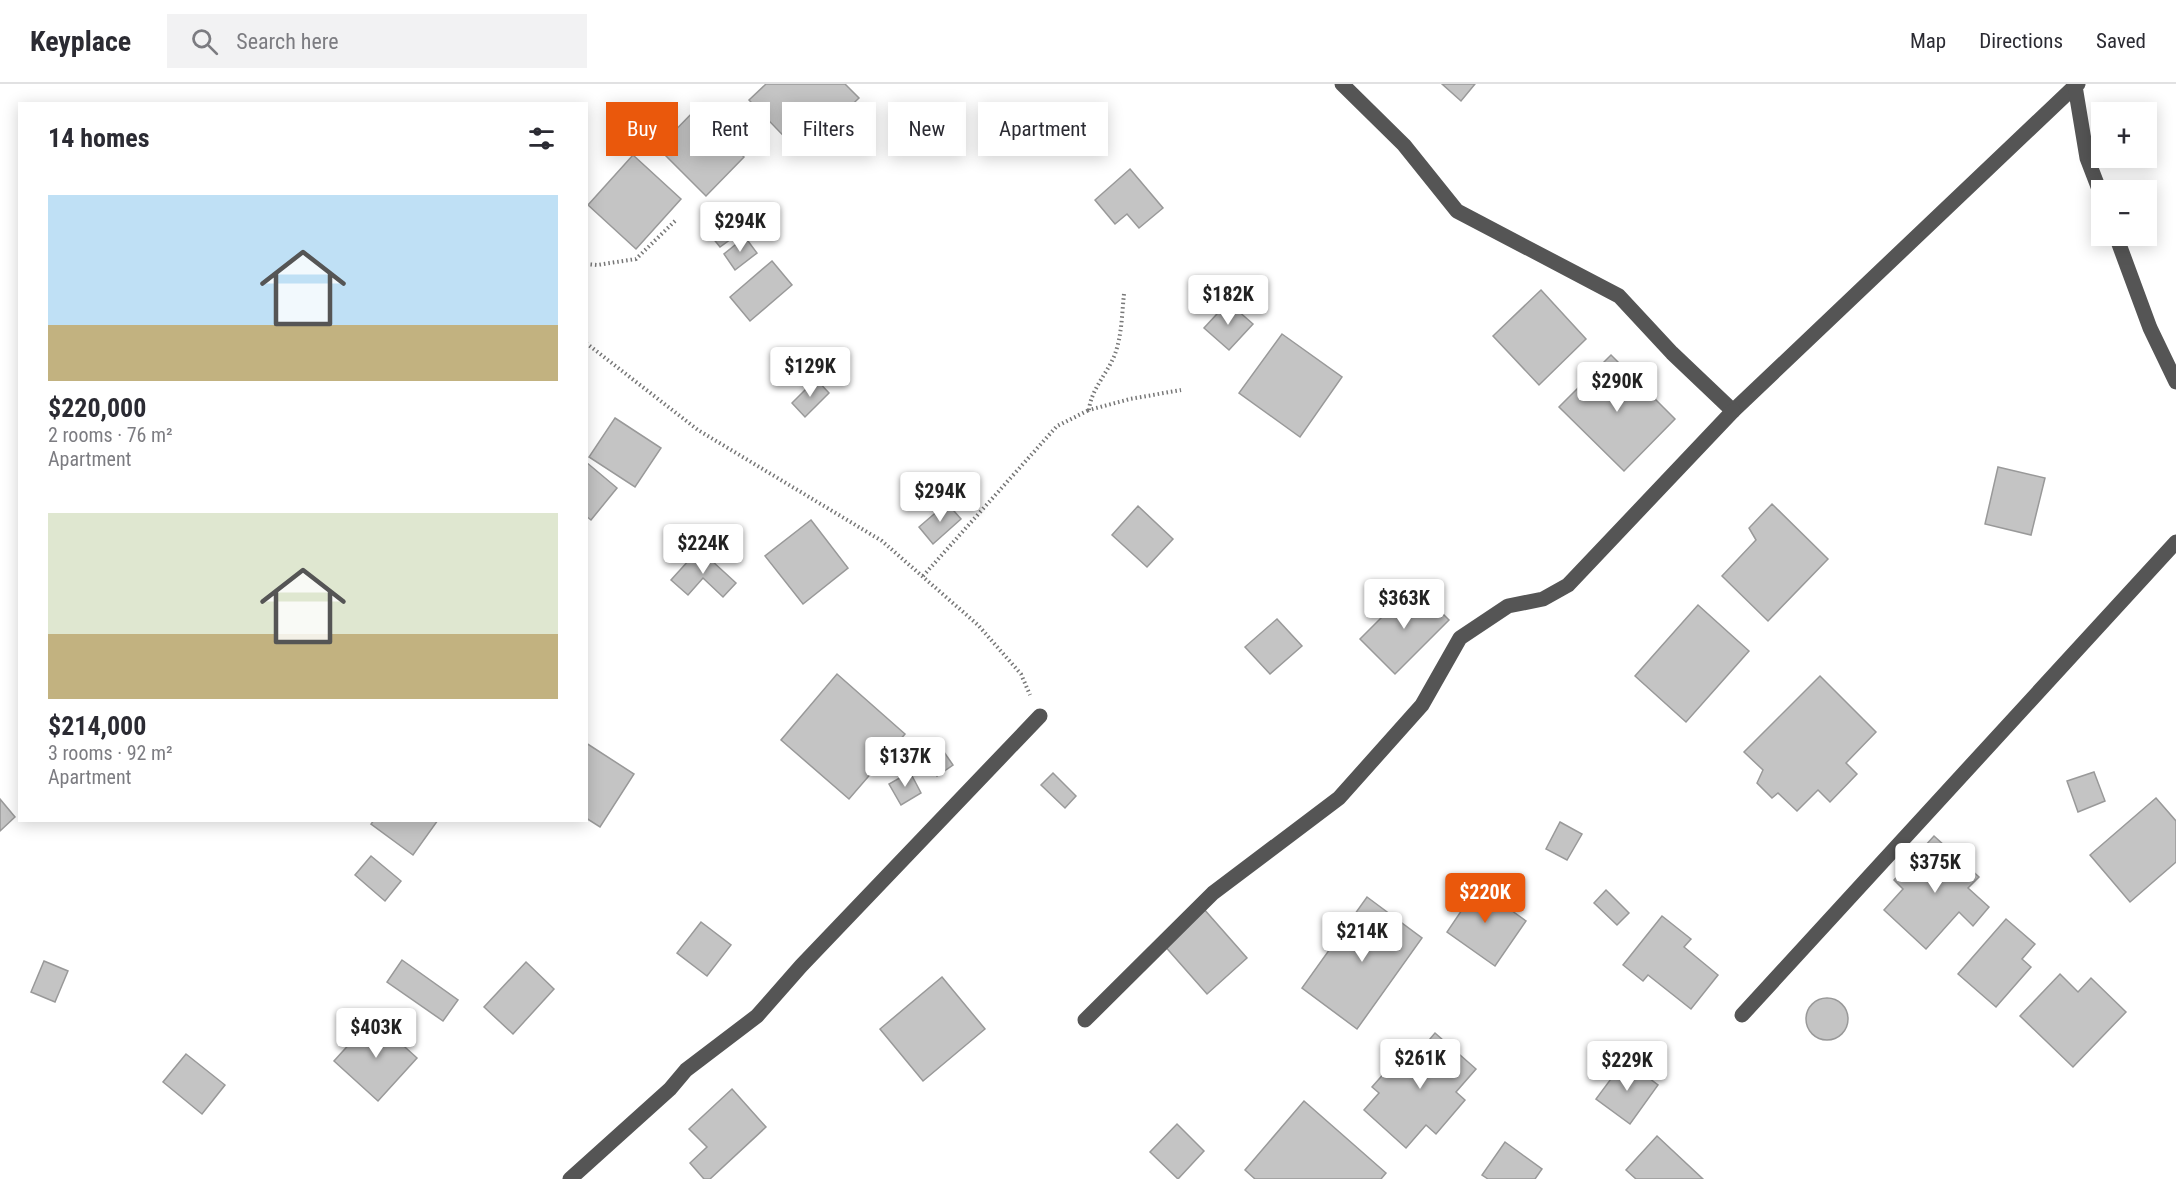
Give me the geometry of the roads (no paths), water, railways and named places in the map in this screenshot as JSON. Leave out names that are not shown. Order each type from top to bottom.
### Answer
[{"type":"street","points":[[1342,84],[1404,145],[1457,211],[1619,296],[1672,353],[1733,411]]},
{"type":"street","points":[[1085,1020],[1213,893],[1339,798],[1422,705],[1460,638],[1508,606],[1543,599],[1568,585],[1733,411],[2076,85]]},
{"type":"street","points":[[2076,85],[2087,158],[2095,180]]},
{"type":"street","points":[[2120,246],[2150,328],[2176,382]]},
{"type":"street","points":[[1742,1015],[2176,542]]},
{"type":"street","points":[[570,1179],[670,1089],[686,1070],[757,1016],[801,966],[1040,716]]}]
